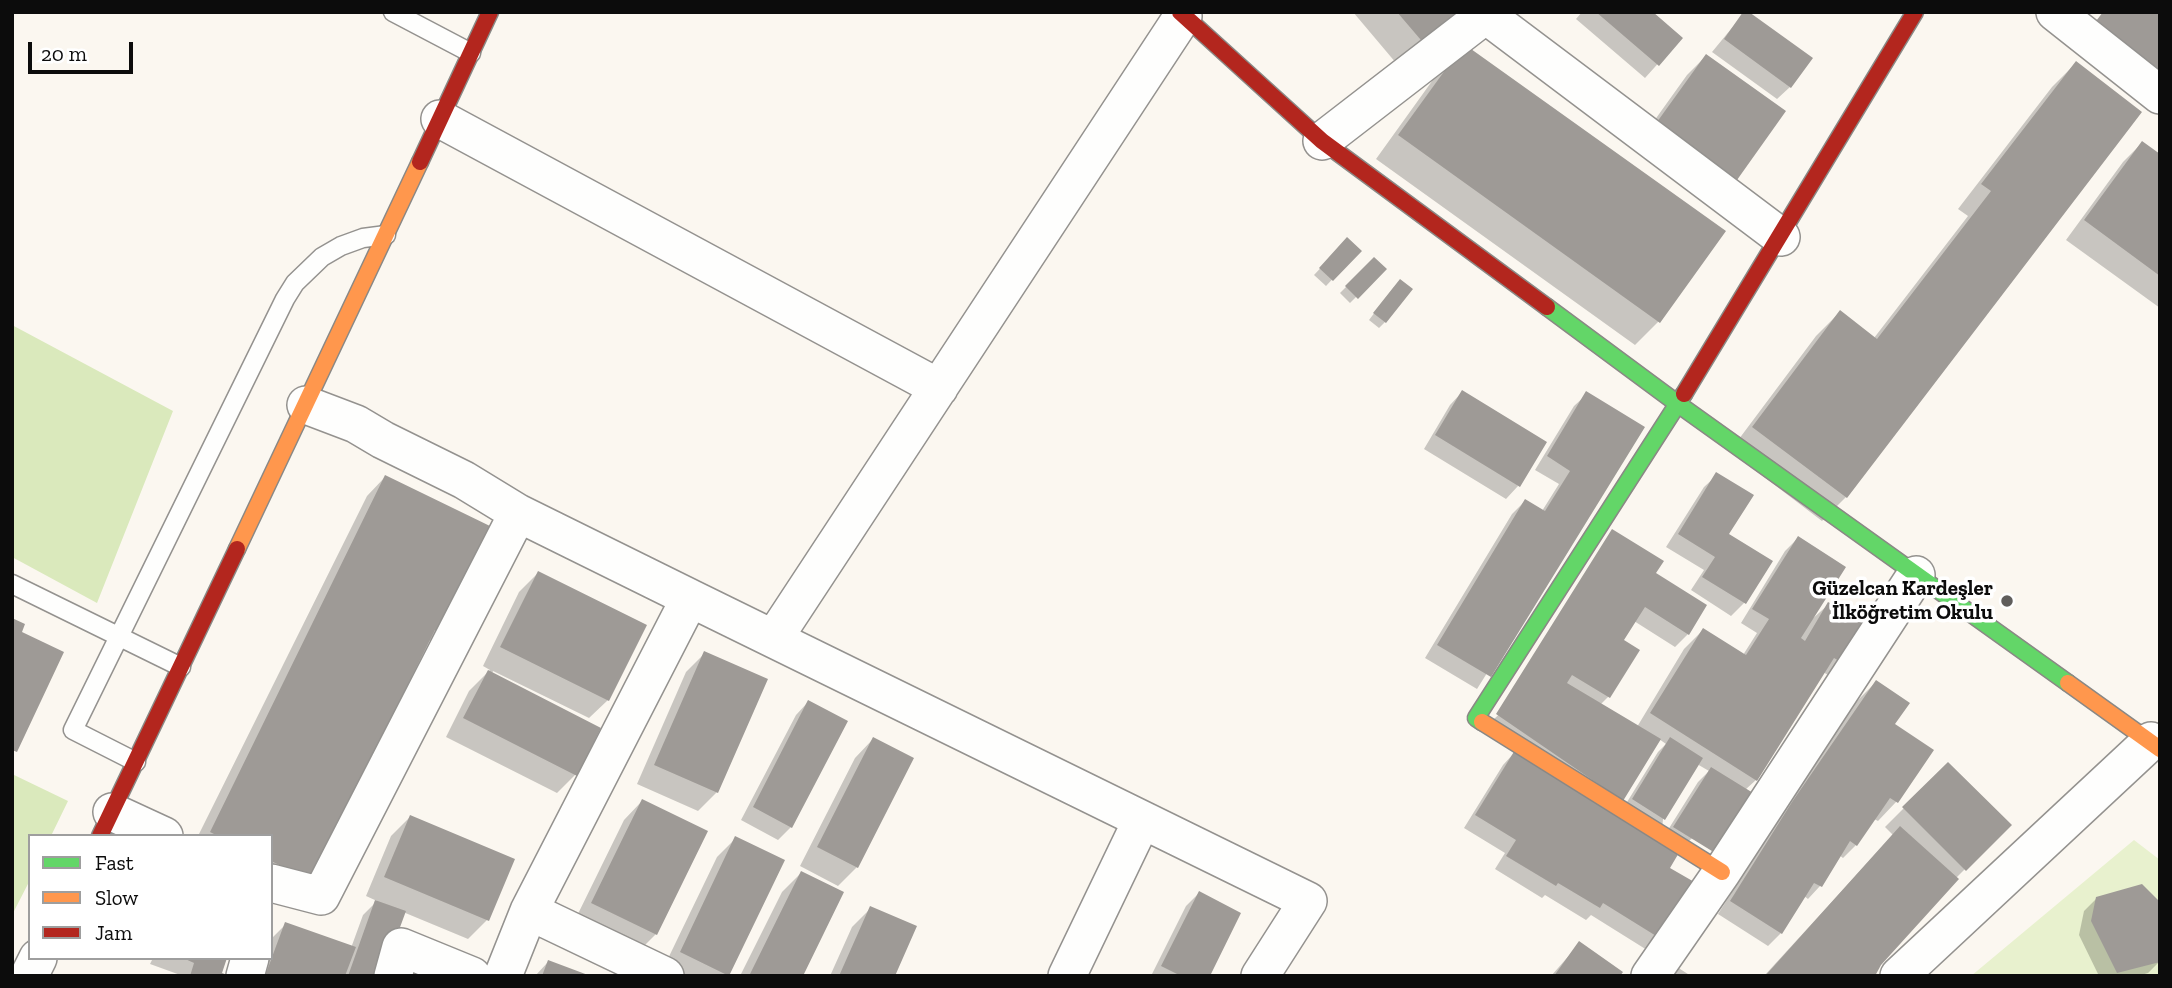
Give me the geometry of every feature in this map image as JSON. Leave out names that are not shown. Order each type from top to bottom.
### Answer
[{"type":"street","points":[[154,834],[106,824],[490,12]]},
{"type":"street","points":[[1722,872],[1476,718],[1678,404],[1781,237],[1914,12]]},
{"type":"street","points":[[1322,141],[1488,13],[1781,237]]},
{"type":"street","points":[[774,638],[1182,14],[1322,141],[1678,404],[2155,746],[1899,976]]},
{"type":"street","points":[[2068,16],[2160,95]]},
{"type":"street","points":[[440,120],[939,387]]},
{"type":"street","points":[[306,405],[356,424],[464,480],[518,513],[1308,901],[1260,976]]},
{"type":"street","points":[[273,887],[321,896],[518,513]]},
{"type":"street","points":[[1650,976],[1722,872],[1916,575]]},
{"type":"street","points":[[503,976],[529,911],[690,598]]},
{"type":"street","points":[[1067,976],[1142,820]]},
{"type":"street","points":[[529,911],[625,968],[665,976]]},
{"type":"street","points":[[393,976],[401,947],[472,976]]},
{"type":"street","points":[[29,976],[37,960]]},
{"type":"lane","points":[[393,12],[471,53]]},
{"type":"lane","points":[[136,762],[73,730],[295,283],[322,257],[341,246],[363,238],[386,235]]},
{"type":"lane","points":[[12,584],[181,667]]},
{"type":"green space","points":[[12,325],[173,411],[97,603],[12,557]]},
{"type":"green space","points":[[12,774],[68,801],[52,834],[28,834],[28,884],[12,915]]},
{"type":"green space","points":[[2134,840],[2160,860],[2160,976],[1971,976]]},
{"type":"building","points":[[1397,12],[1486,12],[1432,53]]},
{"type":"building","points":[[1596,12],[1653,12],[1683,38],[1659,66]]},
{"type":"building","points":[[1743,12],[1749,12],[1813,58],[1791,88],[1724,39]]},
{"type":"building","points":[[2103,12],[2160,12],[2160,77],[2093,25]]},
{"type":"building","points":[[1464,44],[1726,231],[1660,323],[1398,135]]},
{"type":"building","points":[[1706,54],[1786,111],[1737,180],[1657,122]]},
{"type":"building","points":[[2076,61],[2142,112],[1847,498],[1752,427],[1840,310],[1877,339],[1991,191],[1981,184]]},
{"type":"building","points":[[2142,141],[2160,154],[2160,276],[2084,220]]},
{"type":"building","points":[[1347,237],[1362,251],[1333,281],[1319,268]]},
{"type":"building","points":[[1374,257],[1387,269],[1358,299],[1345,286]]},
{"type":"building","points":[[1400,279],[1413,289],[1386,323],[1373,313]]},
{"type":"building","points":[[1462,390],[1547,442],[1520,487],[1435,435]]},
{"type":"building","points":[[1586,391],[1645,427],[1491,677],[1437,645],[1525,499],[1545,511],[1570,471],[1547,456]]},
{"type":"building","points":[[1716,472],[1754,495],[1729,534],[1773,561],[1746,604],[1702,577],[1715,557],[1678,534]]},
{"type":"building","points":[[385,475],[492,527],[440,633],[435,630],[375,751],[316,883],[273,862],[273,834],[210,832]]},
{"type":"building","points":[[1612,529],[1664,561],[1656,573],[1707,605],[1689,635],[1645,607],[1624,640],[1640,650],[1610,698],[1572,675],[1567,683],[1661,739],[1623,801],[1496,714]]},
{"type":"building","points":[[1798,536],[1846,567],[1801,638],[1805,641],[1828,602],[1866,624],[1843,663],[1834,658],[1757,781],[1650,713],[1703,628],[1746,655],[1769,619],[1752,609]]},
{"type":"building","points":[[538,571],[647,625],[609,701],[500,647]]},
{"type":"building","points":[[12,618],[25,624],[22,632],[64,652],[17,752],[12,750]]},
{"type":"building","points":[[704,651],[768,679],[718,793],[654,765]]},
{"type":"building","points":[[488,670],[601,728],[577,776],[463,718]]},
{"type":"building","points":[[1876,680],[1910,703],[1895,724],[1934,750],[1898,803],[1890,798],[1857,846],[1850,841],[1822,887],[1814,883],[1782,934],[1730,901],[1792,802]]},
{"type":"building","points":[[808,700],[848,721],[792,828],[753,807]]},
{"type":"building","points":[[873,737],[914,758],[858,868],[817,847]]},
{"type":"building","points":[[1670,737],[1703,758],[1665,820],[1632,799]]},
{"type":"building","points":[[1515,750],[1680,851],[1670,868],[1696,883],[1661,939],[1603,903],[1600,908],[1506,856],[1516,840],[1475,815]]},
{"type":"building","points":[[1948,762],[2012,825],[1966,871],[1902,807]]},
{"type":"building","points":[[1711,767],[1758,796],[1720,856],[1673,827]]},
{"type":"building","points":[[642,799],[708,831],[657,935],[591,903]]},
{"type":"building","points":[[410,815],[515,859],[489,921],[384,877]]},
{"type":"building","points":[[1900,826],[1959,879],[1881,965],[1875,976],[1765,976]]},
{"type":"building","points":[[735,836],[785,860],[729,976],[680,952]]},
{"type":"building","points":[[801,871],[844,892],[803,976],[753,976],[750,974]]},
{"type":"building","points":[[2142,884],[2160,902],[2160,962],[2117,973],[2091,921],[2096,897]]},
{"type":"building","points":[[1199,891],[1241,913],[1210,976],[1181,976],[1161,966]]},
{"type":"building","points":[[375,900],[406,911],[382,976],[348,976]]},
{"type":"building","points":[[870,906],[917,926],[895,976],[839,976]]},
{"type":"building","points":[[285,922],[356,947],[345,976],[265,976]]},
{"type":"building","points":[[1579,941],[1623,972],[1620,976],[1554,976]]},
{"type":"building","points":[[187,960],[226,960],[222,973],[230,976],[190,976],[194,963]]},
{"type":"building","points":[[548,960],[588,975],[588,976],[542,976]]},
{"type":"traffic: fast","points":[[1547,307],[2068,683]]},
{"type":"traffic: fast","points":[[1482,722],[1476,718],[1684,394]]},
{"type":"traffic: slow","points":[[237,549],[420,162]]},
{"type":"traffic: slow","points":[[2068,683],[2160,749]]},
{"type":"traffic: slow","points":[[1482,722],[1722,872]]},
{"type":"traffic: jam","points":[[420,162],[490,12]]},
{"type":"traffic: jam","points":[[1180,12],[1322,141],[1547,307]]},
{"type":"traffic: jam","points":[[1684,394],[1915,12]]},
{"type":"traffic: jam","points":[[101,834],[237,549]]},
{"type":"place","name":"Güzelcan Kardeşler İlköğretim Okulu","points":[[2007,601]]}]
